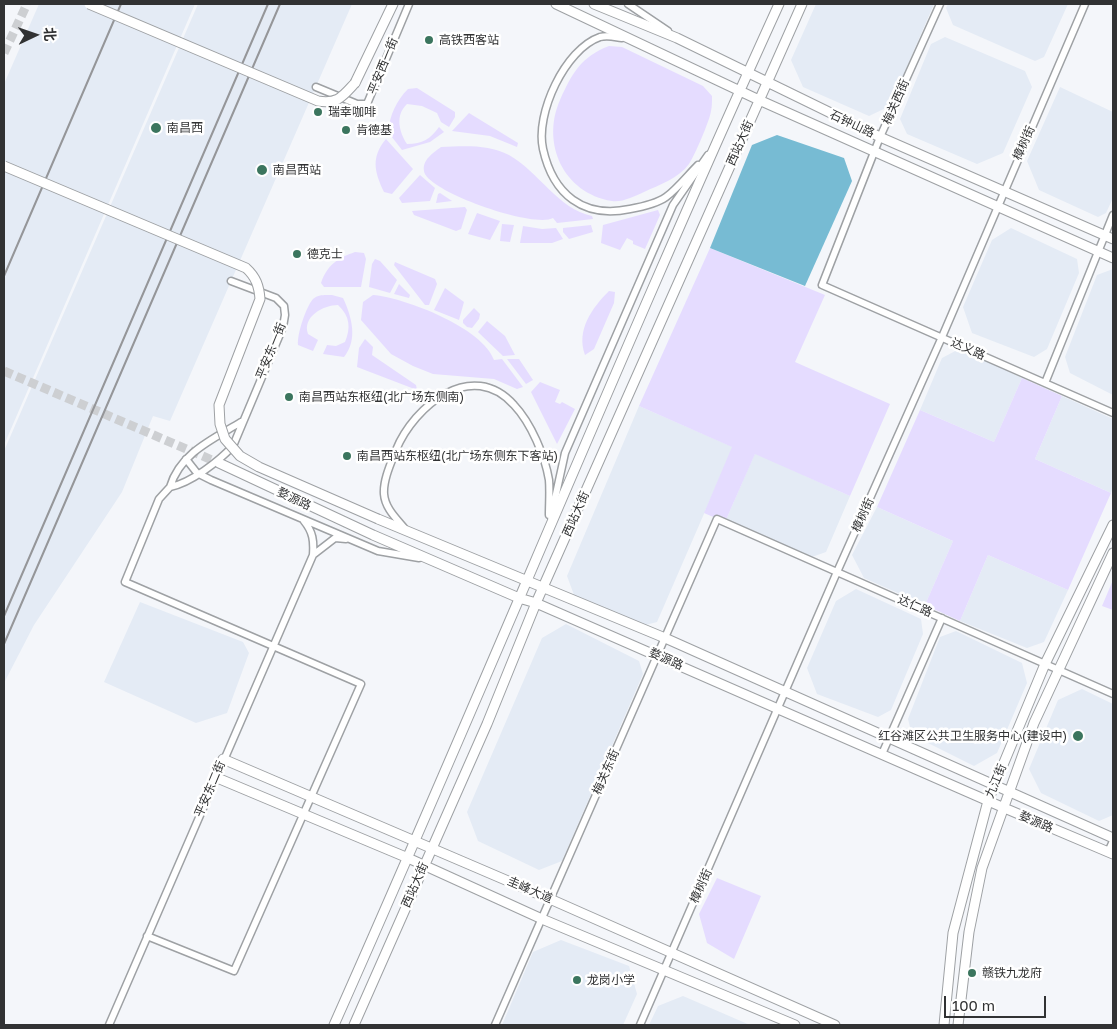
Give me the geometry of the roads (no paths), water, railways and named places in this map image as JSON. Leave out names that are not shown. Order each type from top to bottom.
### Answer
[{"type":"street","points":[[89,4],[318,101],[332,103],[342,97],[355,84],[393,4]]},
{"type":"street","name":"平安西一街","points":[[316,87],[357,104],[367,104],[408,4]]},
{"type":"street","name":"石钟山路","points":[[556,4],[740,89],[759,100],[1113,258]]},
{"type":"street","name":"石钟山路","points":[[594,4],[677,38],[747,74],[880,137],[1109,237]]},
{"type":"street","points":[[628,4],[677,38]]},
{"type":"street","name":"西站大街","points":[[334,1025],[415,842],[712,149],[779,4]]},
{"type":"street","name":"西站大街","points":[[354,1025],[486,724],[536,603],[802,4]]},
{"type":"street","name":"梅关西街","points":[[822,285],[880,137],[940,4]]},
{"type":"street","name":"樟树街","points":[[640,1025],[837,572],[942,338],[997,205],[1085,4]]},
{"type":"street","points":[[632,40],[609,36],[598,38],[566,64],[547,104],[542,131],[543,148],[558,187],[574,201],[595,211],[613,212],[642,207],[666,197],[712,149]]},
{"type":"street","points":[[549,526],[565,453],[673,205],[712,149]]},
{"type":"street","name":"婺源路","points":[[4,166],[246,268],[253,274],[259,287],[260,300],[218,404],[220,424],[225,439],[240,456],[260,467],[378,519],[786,690],[1113,839]]},
{"type":"street","points":[[1045,383],[1098,251],[1109,237],[1113,215]]},
{"type":"street","name":"平安东一街","points":[[231,281],[276,298],[284,306],[286,314],[283,327],[241,422]]},
{"type":"street","name":"达义路","points":[[822,285],[1113,413]]},
{"type":"street","points":[[405,530],[388,510],[383,493],[401,438],[419,412],[435,399],[454,389],[473,387],[488,389],[500,394],[514,404],[525,420],[541,452],[549,481],[549,526]]},
{"type":"street","points":[[147,936],[234,971],[361,684],[124,582],[159,498],[170,487],[174,473],[194,451],[241,422]]},
{"type":"street","points":[[170,487],[182,484],[221,459],[232,446],[239,433],[241,422]]},
{"type":"street","points":[[186,459],[197,473],[378,551],[426,558]]},
{"type":"street","name":"婺源路","points":[[219,464],[426,558],[519,598],[536,603],[1111,853]]},
{"type":"street","name":"达仁路","points":[[717,518],[1113,694]]},
{"type":"street","name":"梅关东街","points":[[495,1025],[717,518]]},
{"type":"street","points":[[303,519],[311,529],[314,542],[313,555]]},
{"type":"street","name":"九江街","points":[[944,1025],[953,933],[988,800],[1045,664],[1113,525]]},
{"type":"street","points":[[313,555],[335,538],[352,540]]},
{"type":"street","name":"九江街","points":[[958,1025],[969,932],[982,868],[1002,807],[1034,723],[1113,553]]},
{"type":"street","name":"平安东二街","points":[[108,1025],[313,555]]},
{"type":"street","points":[[882,754],[942,618]]},
{"type":"street","name":"圭峰大道","points":[[223,759],[550,899],[835,1025]]},
{"type":"street","name":"圭峰大道","points":[[215,777],[408,858],[542,919],[795,1025]]},
{"type":"street","points":[[1111,853],[1113,839]]},
{"type":"water","points":[[777,135],[844,158],[852,181],[805,286],[710,248],[752,145]]},
{"type":"tunnel","points":[[4,53],[27,4]]},
{"type":"tunnel","points":[[4,371],[219,463]]},
{"type":"railway","points":[[4,276],[121,4]]},
{"type":"railway","points":[[4,616],[268,4]]},
{"type":"railway","points":[[4,644],[280,4]]},
{"type":"place","name":"高铁西客站","points":[[429,40]]},
{"type":"place","name":"瑞幸咖啡","points":[[318,112]]},
{"type":"place","name":"南昌西","points":[[156,128]]},
{"type":"place","name":"肯德基","points":[[346,130]]},
{"type":"place","name":"南昌西站","points":[[262,170]]},
{"type":"place","name":"德克士","points":[[297,254]]},
{"type":"place","name":"南昌西站东枢纽(北广场东侧南)","points":[[289,397]]},
{"type":"place","name":"南昌西站东枢纽(北广场东侧东下客站)","points":[[347,456]]},
{"type":"place","name":"红谷滩区公共卫生服务中心(建设中)","points":[[1078,736]]},
{"type":"place","name":"赣铁九龙府","points":[[972,973]]},
{"type":"place","name":"龙岗小学","points":[[577,980]]}]
